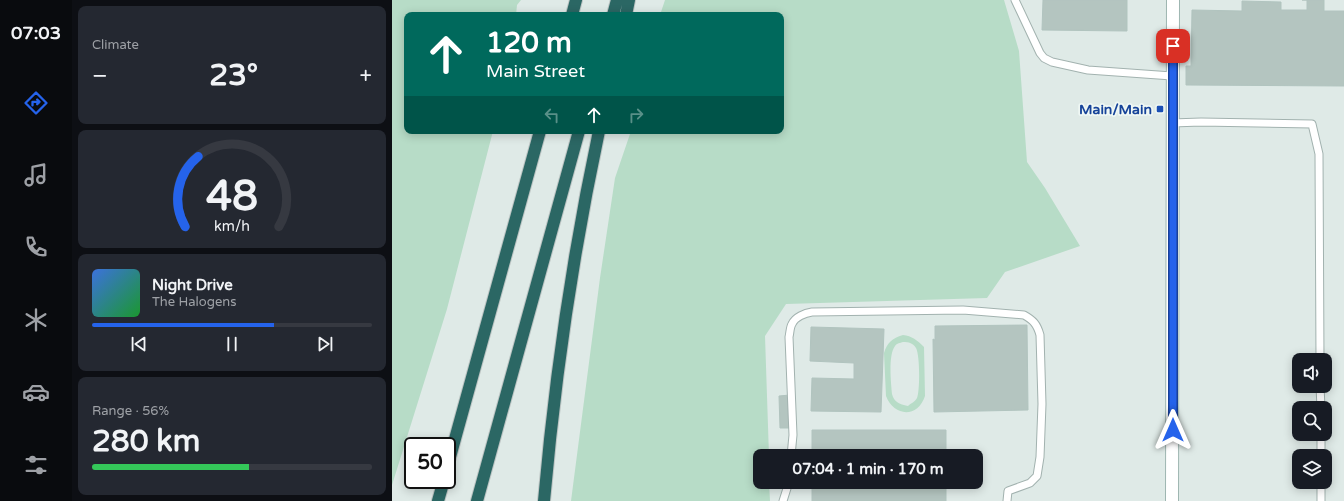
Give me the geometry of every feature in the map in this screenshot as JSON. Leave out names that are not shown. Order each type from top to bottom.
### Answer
[{"type":"highway","points":[[573,12],[576,0]]},
{"type":"highway","points":[[613,12],[617,0]]},
{"type":"highway","points":[[627,12],[629,0]]},
{"type":"highway","points":[[456,437],[539,134]]},
{"type":"highway","points":[[477,501],[578,134]]},
{"type":"highway","points":[[544,501],[556,384],[568,301],[585,200],[598,134]]},
{"type":"highway","points":[[438,501],[441,489]]},
{"type":"main road","points":[[1172,501],[1173,0]]},
{"type":"lane","points":[[1015,0],[1040,53],[1044,58],[1052,62],[1088,70],[1172,76]]},
{"type":"lane","points":[[1172,123],[1201,122],[1312,124],[1319,154],[1320,353]]},
{"type":"lane","points":[[792,449],[793,435],[789,337],[792,323],[798,317],[812,312],[962,310],[1024,315],[1032,319],[1038,326],[1040,335],[1042,404],[1040,457],[1037,476],[1030,483],[1008,491],[1007,501]]},
{"type":"lane","points":[[783,501],[787,489]]},
{"type":"lane","points":[[1321,489],[1321,501]]},
{"type":"green space","points":[[392,0],[521,0],[517,5],[516,12],[404,12],[404,134],[492,134],[447,309],[407,437],[404,437],[404,447],[392,485]]},
{"type":"green space","points":[[665,0],[1004,0],[1019,51],[1027,162],[1045,188],[1080,246],[1005,272],[987,298],[786,304],[765,336],[769,449],[753,449],[753,489],[769,489],[770,501],[571,501],[600,278],[615,178],[630,134],[784,134],[784,12],[661,12]]},
{"type":"green space","points":[[903,335],[912,337],[924,347],[925,396],[922,403],[917,408],[906,412],[894,408],[886,396],[884,353],[890,341]],"holes":[[[903,342],[915,346],[919,365],[919,388],[917,398],[908,406],[896,401],[892,394],[891,356],[895,346]]]},
{"type":"building","points":[[1043,0],[1127,0],[1127,31],[1042,30]]},
{"type":"building","points":[[1307,0],[1324,0],[1324,11],[1344,11],[1344,86],[1186,85],[1186,66],[1191,66],[1192,10],[1242,11],[1242,1],[1281,2],[1281,10],[1307,10]]},
{"type":"building","points":[[1027,325],[1028,410],[934,412],[933,339],[935,340],[935,326]]},
{"type":"building","points":[[811,327],[884,329],[881,412],[811,411],[812,378],[854,379],[854,363],[810,361]]},
{"type":"building","points":[[790,395],[791,428],[780,428],[779,396]]},
{"type":"building","points":[[812,430],[946,430],[946,449],[812,449]]},
{"type":"building","points":[[812,489],[946,489],[946,501],[812,501]]},
{"type":"place","name":"Main/Main","points":[[1160,109]]},
{"type":"route","points":[[1173,46],[1173,430]]}]
